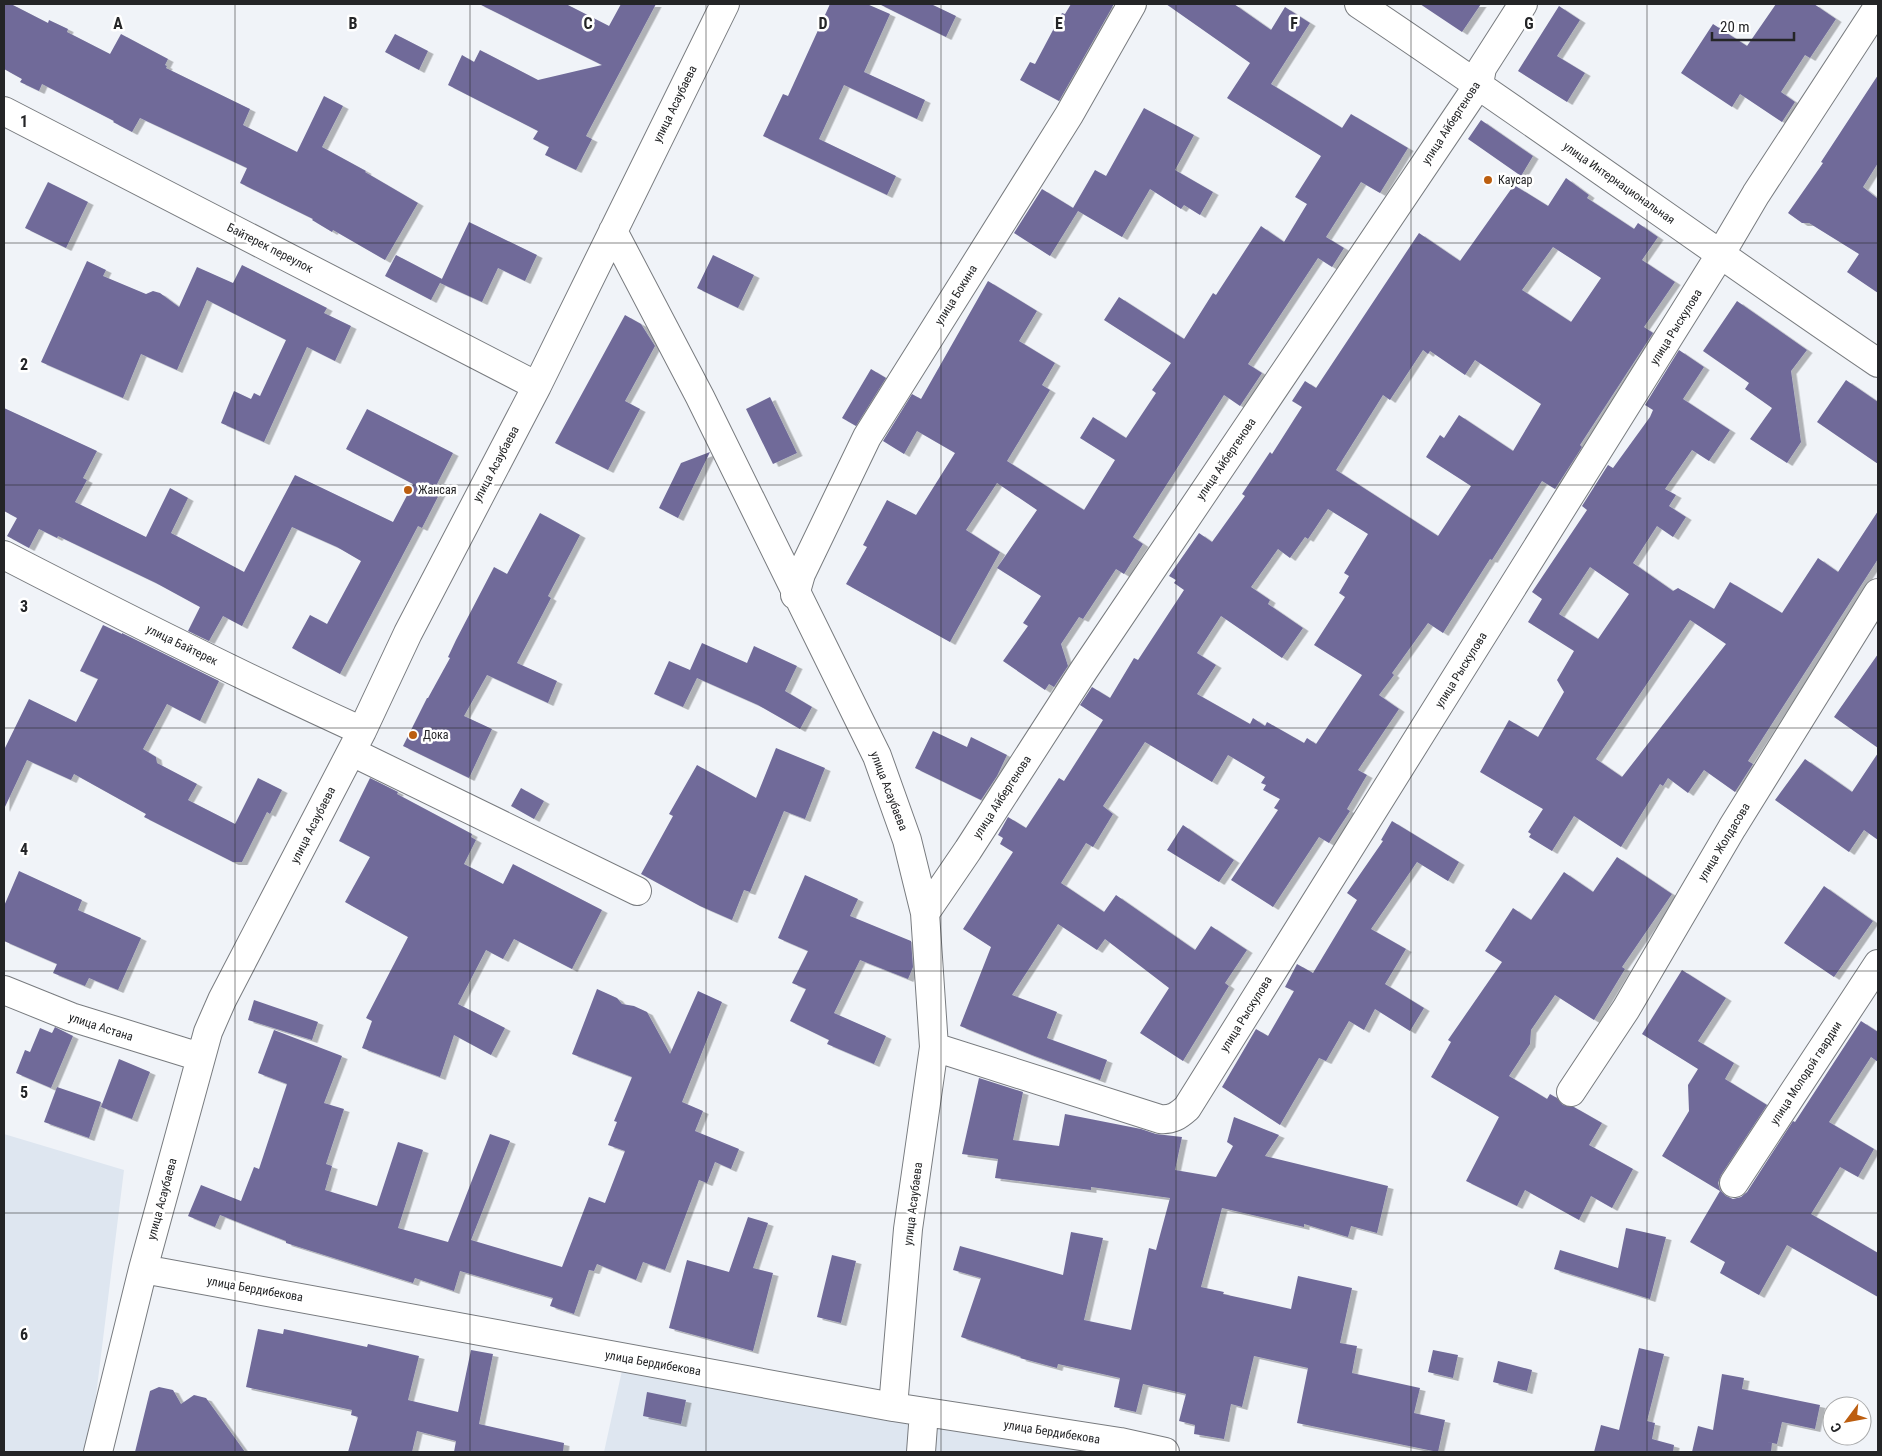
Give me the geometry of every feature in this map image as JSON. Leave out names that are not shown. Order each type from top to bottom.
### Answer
[{"type":"street","name":"улица Асаубаева","points":[[98,1452],[143,1268],[208,1032],[222,1000],[357,741],[408,633],[537,386],[724,4]]},
{"type":"street","name":"улица Бокина","points":[[795,595],[801,574],[867,437],[1069,115],[1132,4]]},
{"type":"street","name":"улица Интернациональная","points":[[1359,4],[1479,84],[1720,256],[1878,364]]},
{"type":"street","name":"улица Айбергенова","points":[[925,913],[1084,670],[1479,84],[1482,68],[1523,4]]},
{"type":"street","name":"улица Рыскулова","points":[[934,1047],[1160,1119],[1168,1120],[1176,1117],[1188,1108],[1720,256],[1756,194],[1878,6]]},
{"type":"street","name":"Байтерек переулок","points":[[4,111],[537,386]]},
{"type":"street","name":"улица Асаубаева","points":[[613,230],[700,397],[795,595],[876,756],[907,840],[925,913],[934,1047],[908,1229],[894,1408]]},
{"type":"street","name":"улица Байтерек","points":[[4,555],[308,707],[357,741],[637,890]]},
{"type":"street","name":"улица Жолдасова","points":[[1571,1092],[1626,1009],[1732,828],[1878,593]]},
{"type":"street","name":"улица Молодой гвардии","points":[[1734,1183],[1878,964]]},
{"type":"street","name":"улица Астана","points":[[4,990],[71,1017],[200,1057]]},
{"type":"street","name":"улица Бердибекова","points":[[143,1268],[894,1408],[1118,1447],[1165,1452]]},
{"type":"street","points":[[921,1452],[924,1412]]},
{"type":"shaded area","points":[[4,1134],[124,1170],[89,1452],[4,1452]]},
{"type":"shaded area","points":[[623,1366],[1096,1452],[604,1452]]},
{"type":"building","points":[[4,4],[11,4],[48,23],[49,20],[68,29],[67,32],[110,54],[121,34],[168,59],[165,65],[167,66],[166,68],[250,109],[243,125],[297,152],[324,96],[343,106],[322,147],[418,203],[385,260],[333,230],[332,232],[313,219],[240,183],[247,168],[140,118],[132,132],[42,84],[39,91],[20,82],[22,79],[4,69]]},
{"type":"building","points":[[479,4],[566,4],[609,26],[621,4],[656,4],[586,136],[592,139],[576,170],[545,155],[549,147],[533,139],[538,131],[448,85],[462,55],[474,62],[480,50],[538,80],[602,65]]},
{"type":"building","points":[[830,4],[867,4],[890,14],[864,72],[925,100],[917,119],[844,85],[819,139],[896,176],[887,195],[763,136],[783,94],[788,96]]},
{"type":"building","points":[[879,4],[931,4],[956,16],[946,37]]},
{"type":"building","points":[[1071,4],[1114,4],[1059,101],[1020,80],[1030,62],[1035,64],[1062,13],[1065,14]]},
{"type":"building","points":[[1166,4],[1234,4],[1271,30],[1285,7],[1310,23],[1271,84],[1342,128],[1351,114],[1408,148],[1380,193],[1361,182],[1326,237],[1344,248],[1332,267],[1318,258],[1248,364],[1262,373],[1240,406],[1224,395],[1133,537],[1143,544],[1124,574],[1116,569],[1083,619],[1079,617],[1061,644],[1068,666],[1054,687],[1049,684],[1045,690],[1003,661],[1028,626],[1023,623],[1041,596],[997,568],[1037,510],[997,483],[966,530],[1000,552],[950,642],[846,584],[867,547],[863,545],[887,500],[916,515],[955,453],[917,431],[904,454],[883,441],[912,394],[921,399],[988,281],[1037,311],[1019,341],[1055,363],[1042,385],[1050,390],[1007,461],[1084,510],[1115,460],[1080,438],[1093,417],[1126,438],[1156,393],[1152,390],[1171,363],[1104,320],[1119,297],[1184,339],[1213,293],[1216,295],[1261,226],[1284,242],[1307,204],[1295,197],[1321,156],[1227,98],[1250,63]]},
{"type":"building","points":[[1420,4],[1481,4],[1462,32]]},
{"type":"building","points":[[1776,4],[1814,4],[1836,19],[1810,58],[1805,55],[1781,92],[1795,102],[1782,122],[1740,94],[1732,107],[1681,73],[1713,24],[1747,46]]},
{"type":"building","points":[[1559,6],[1580,20],[1557,56],[1585,73],[1567,102],[1518,71]]},
{"type":"building","points":[[395,34],[428,51],[419,70],[385,52]]},
{"type":"building","points":[[1878,75],[1878,163],[1863,187],[1878,199],[1878,293],[1847,272],[1859,254],[1809,223],[1802,223],[1788,213],[1823,163],[1821,162]]},
{"type":"building","points":[[1144,108],[1194,135],[1175,170],[1213,192],[1200,215],[1184,205],[1181,209],[1150,189],[1122,237],[1078,211],[1050,256],[1014,233],[1042,189],[1073,208],[1095,170],[1106,176]]},
{"type":"building","points":[[1481,120],[1533,156],[1521,176],[1468,139]]},
{"type":"building","points":[[1566,178],[1589,195],[1587,198],[1634,229],[1638,223],[1658,237],[1642,260],[1675,282],[1644,327],[1653,333],[1580,445],[1582,447],[1555,489],[1542,481],[1443,633],[1428,623],[1392,673],[1394,675],[1379,695],[1399,709],[1358,770],[1367,775],[1347,809],[1350,811],[1329,843],[1319,837],[1273,907],[1231,880],[1278,810],[1274,808],[1280,799],[1263,790],[1266,785],[1261,783],[1265,777],[1228,755],[1212,782],[1145,742],[1103,806],[1113,814],[1093,847],[1086,843],[1061,883],[1104,912],[1116,895],[1195,950],[1211,926],[1247,950],[1225,983],[1229,986],[1183,1061],[1140,1033],[1169,988],[1105,939],[1097,950],[1058,924],[1012,995],[1057,1012],[1047,1038],[1107,1060],[1100,1080],[960,1026],[991,947],[963,929],[1013,852],[1000,844],[1003,838],[998,835],[1008,817],[1026,828],[1059,778],[1064,781],[1103,720],[1080,705],[1092,687],[1110,698],[1134,658],[1138,660],[1184,590],[1174,583],[1176,580],[1169,576],[1199,533],[1212,542],[1245,496],[1242,494],[1270,452],[1272,454],[1302,407],[1292,401],[1305,381],[1316,388],[1419,233],[1460,261],[1514,185],[1548,206]],"holes":[[[1553,247],[1601,278],[1571,322],[1522,290]],[[1423,350],[1428,354],[1430,351],[1465,375],[1475,360],[1541,404],[1513,451],[1459,415],[1444,438],[1440,435],[1426,457],[1471,486],[1438,536],[1336,470],[1383,395],[1390,400]],[[1328,509],[1368,534],[1344,573],[1349,576],[1339,593],[1345,597],[1314,645],[1362,675],[1316,744],[1307,738],[1304,743],[1267,722],[1265,726],[1253,718],[1250,724],[1197,694],[1216,665],[1197,653],[1221,616],[1282,658],[1303,628],[1268,604],[1270,600],[1251,587],[1278,549],[1290,558],[1305,537],[1308,539]]]},
{"type":"building","points":[[48,182],[88,202],[66,248],[25,228]]},
{"type":"building","points":[[469,222],[537,255],[525,281],[498,268],[482,302],[440,283]]},
{"type":"building","points":[[396,255],[442,279],[431,300],[385,276]]},
{"type":"building","points":[[713,255],[754,275],[738,308],[697,288]]},
{"type":"building","points":[[87,261],[106,270],[103,276],[146,294],[153,291],[160,293],[179,307],[197,267],[233,283],[242,265],[327,308],[324,313],[351,326],[335,361],[307,347],[264,442],[221,423],[234,391],[251,399],[254,393],[260,396],[286,340],[207,300],[177,370],[141,354],[123,398],[41,362]]},
{"type":"building","points":[[1737,301],[1807,350],[1791,371],[1801,442],[1787,463],[1750,439],[1772,408],[1745,389],[1749,383],[1703,351]]},
{"type":"building","points":[[625,315],[641,324],[655,346],[625,401],[640,409],[608,470],[555,443]]},
{"type":"building","points":[[1679,350],[1704,367],[1683,399],[1730,430],[1709,461],[1692,450],[1665,489],[1676,495],[1669,506],[1686,517],[1673,537],[1657,526],[1633,563],[1673,591],[1678,588],[1714,609],[1730,582],[1782,613],[1818,558],[1838,572],[1878,511],[1878,559],[1748,761],[1753,764],[1735,792],[1704,770],[1688,793],[1668,778],[1663,786],[1660,784],[1621,847],[1574,816],[1552,851],[1529,837],[1531,834],[1528,832],[1543,809],[1480,772],[1509,720],[1538,737],[1564,692],[1557,680],[1574,651],[1528,622],[1542,599],[1532,592],[1587,510],[1582,506],[1608,465],[1613,468],[1650,417],[1653,410],[1645,405]],"holes":[[[1590,567],[1629,594],[1598,639],[1559,614]],[[1690,620],[1726,644],[1622,777],[1596,759]]]},
{"type":"building","points":[[871,369],[886,378],[856,426],[842,418]]},
{"type":"building","points":[[1846,380],[1878,402],[1878,464],[1817,422]]},
{"type":"building","points":[[770,397],[797,453],[773,464],[746,409]]},
{"type":"building","points":[[4,408],[97,451],[83,478],[87,480],[75,502],[146,537],[170,488],[188,498],[171,533],[244,572],[295,475],[393,522],[413,484],[346,449],[367,409],[453,453],[437,484],[443,487],[422,528],[418,526],[340,674],[292,648],[310,615],[327,624],[361,561],[337,547],[292,527],[242,626],[223,616],[209,641],[188,631],[200,607],[156,583],[58,536],[57,538],[39,529],[29,548],[7,536],[17,518],[4,511]]},
{"type":"building","points":[[710,452],[678,518],[659,508],[681,463]]},
{"type":"building","points":[[540,513],[580,535],[548,596],[551,598],[517,663],[557,681],[548,703],[487,675],[464,716],[492,729],[469,778],[403,746],[450,658],[448,657],[456,640],[494,567],[507,574]]},
{"type":"building","points":[[103,625],[219,681],[200,721],[167,704],[143,749],[156,757],[157,763],[197,784],[188,800],[235,824],[258,778],[282,790],[270,814],[267,812],[242,862],[233,862],[144,817],[146,814],[74,774],[71,780],[27,760],[4,809],[4,750],[29,699],[76,722],[98,679],[80,671]]},
{"type":"building","points":[[702,643],[747,663],[754,646],[797,666],[785,691],[812,707],[800,729],[758,705],[697,678],[683,707],[654,694],[669,661],[690,670]]},
{"type":"building","points":[[1878,654],[1878,748],[1834,717]]},
{"type":"building","points":[[933,731],[967,747],[971,737],[1007,755],[997,776],[981,800],[915,768]]},
{"type":"building","points":[[776,748],[825,768],[805,819],[784,811],[750,892],[744,890],[732,920],[700,906],[641,874],[673,816],[669,814],[697,765],[756,798]]},
{"type":"building","points":[[1878,753],[1878,840],[1864,830],[1849,852],[1775,800],[1805,759],[1852,792]]},
{"type":"building","points":[[370,778],[472,834],[471,837],[476,840],[464,864],[503,884],[513,864],[602,910],[572,969],[514,939],[503,959],[486,950],[458,1004],[505,1028],[491,1055],[454,1035],[440,1077],[362,1048],[372,1021],[366,1018],[408,937],[345,902],[370,857],[339,841]]},
{"type":"building","points":[[521,788],[544,801],[534,819],[511,806]]},
{"type":"building","points":[[1392,821],[1459,862],[1448,881],[1417,862],[1371,929],[1406,949],[1385,984],[1424,1008],[1410,1031],[1375,1009],[1364,1030],[1349,1021],[1326,1061],[1319,1058],[1280,1125],[1222,1087],[1256,1029],[1268,1036],[1294,991],[1285,987],[1297,964],[1313,973],[1357,900],[1347,893],[1383,841],[1381,840]]},
{"type":"building","points":[[1183,825],[1234,860],[1219,882],[1167,850]]},
{"type":"building","points":[[1617,857],[1672,894],[1622,967],[1625,969],[1594,1020],[1555,995],[1531,1030],[1530,1044],[1509,1076],[1547,1099],[1550,1094],[1563,1105],[1574,1107],[1602,1123],[1589,1145],[1633,1169],[1612,1208],[1591,1196],[1579,1220],[1525,1190],[1517,1206],[1466,1181],[1499,1117],[1431,1077],[1451,1042],[1448,1040],[1502,962],[1485,951],[1513,908],[1531,920],[1564,872],[1593,892]]},
{"type":"building","points":[[19,871],[82,900],[78,910],[141,938],[118,990],[89,978],[85,986],[53,973],[57,964],[4,941],[4,906]]},
{"type":"building","points":[[805,875],[858,899],[850,916],[911,941],[913,967],[908,979],[860,960],[834,1013],[886,1036],[874,1064],[827,1044],[829,1040],[790,1021],[806,989],[792,983],[808,951],[778,938]]},
{"type":"building","points":[[1824,886],[1873,921],[1834,977],[1784,943]]},
{"type":"building","points":[[1682,970],[1726,998],[1698,1041],[1734,1063],[1725,1079],[1767,1105],[1721,1175],[1718,1183],[1720,1190],[1726,1196],[1733,1199],[1741,1197],[1747,1192],[1861,1021],[1878,1032],[1878,1062],[1871,1057],[1829,1122],[1874,1149],[1858,1177],[1840,1167],[1811,1214],[1878,1253],[1878,1297],[1787,1245],[1759,1295],[1720,1273],[1725,1262],[1690,1242],[1720,1191],[1662,1156],[1689,1111],[1688,1085],[1698,1069],[1642,1034]]},
{"type":"building","points":[[597,989],[617,998],[622,1004],[634,1006],[647,1012],[670,1054],[698,991],[722,1002],[682,1102],[703,1111],[695,1131],[739,1149],[731,1169],[715,1162],[707,1183],[699,1180],[665,1270],[643,1262],[636,1280],[597,1264],[594,1271],[589,1270],[574,1314],[550,1306],[553,1298],[460,1271],[454,1291],[415,1278],[413,1283],[286,1243],[286,1241],[220,1215],[215,1227],[188,1216],[201,1185],[241,1201],[254,1167],[259,1169],[287,1084],[258,1073],[274,1030],[342,1056],[324,1103],[344,1109],[326,1164],[332,1166],[325,1190],[377,1206],[398,1142],[423,1150],[398,1228],[448,1242],[490,1134],[510,1141],[471,1240],[562,1267],[589,1197],[605,1203],[625,1151],[608,1145],[617,1122],[614,1121],[632,1077],[572,1054]]},
{"type":"building","points":[[254,1000],[318,1022],[312,1040],[248,1020]]},
{"type":"building","points":[[55,1027],[73,1036],[51,1088],[16,1073],[25,1050],[30,1052],[40,1028],[52,1033]]},
{"type":"building","points":[[119,1059],[150,1072],[132,1119],[101,1107]]},
{"type":"building","points":[[979,1078],[1023,1092],[1013,1140],[1059,1146],[1065,1114],[1141,1129],[1156,1134],[1182,1137],[1175,1170],[1216,1177],[1233,1146],[1227,1142],[1234,1117],[1279,1135],[1265,1156],[1388,1186],[1377,1233],[1351,1226],[1348,1237],[1304,1224],[1304,1227],[1222,1208],[1201,1287],[1224,1292],[1223,1294],[1291,1309],[1298,1276],[1352,1288],[1340,1343],[1357,1346],[1352,1373],[1420,1388],[1414,1413],[1445,1420],[1438,1452],[1297,1423],[1308,1368],[1254,1356],[1242,1407],[1231,1404],[1224,1439],[1194,1434],[1195,1425],[1179,1421],[1186,1394],[1143,1384],[1136,1412],[1114,1407],[1120,1378],[1058,1364],[1057,1368],[1020,1358],[961,1337],[981,1278],[953,1270],[960,1246],[1063,1275],[1071,1232],[1103,1238],[1084,1320],[1131,1330],[1149,1248],[1156,1250],[1170,1198],[1091,1187],[1091,1190],[995,1178],[998,1159],[962,1154]]},
{"type":"building","points":[[57,1087],[101,1102],[89,1138],[44,1122]]},
{"type":"building","points":[[748,1217],[768,1223],[753,1268],[773,1273],[753,1351],[669,1328],[687,1260],[729,1272]]},
{"type":"building","points":[[1626,1228],[1666,1237],[1650,1299],[1554,1269],[1560,1250],[1618,1268]]},
{"type":"building","points":[[832,1255],[856,1261],[841,1323],[817,1317]]},
{"type":"building","points":[[258,1329],[283,1334],[284,1329],[367,1347],[368,1344],[419,1356],[408,1400],[458,1412],[471,1350],[493,1354],[479,1424],[564,1443],[563,1452],[454,1452],[456,1441],[417,1431],[412,1452],[348,1452],[358,1417],[351,1415],[352,1410],[246,1387]]},
{"type":"building","points":[[1639,1348],[1664,1354],[1647,1421],[1655,1423],[1652,1439],[1674,1445],[1673,1452],[1594,1452],[1601,1425],[1619,1430]]},
{"type":"building","points":[[1433,1350],[1458,1355],[1453,1378],[1428,1372]]},
{"type":"building","points":[[1498,1361],[1532,1370],[1527,1391],[1493,1382]]},
{"type":"building","points":[[1722,1374],[1744,1378],[1742,1389],[1820,1405],[1815,1429],[1782,1422],[1777,1444],[1763,1441],[1772,1443],[1771,1452],[1692,1452],[1698,1426],[1713,1430]]},
{"type":"building","points":[[159,1387],[173,1390],[181,1404],[194,1395],[206,1398],[245,1452],[135,1452],[150,1391]]},
{"type":"building","points":[[647,1392],[686,1400],[681,1424],[643,1416]]},
{"type":"place","name":"Каусар","points":[[1488,180]]},
{"type":"place","name":"Жансая","points":[[408,490]]},
{"type":"place","name":"Дока","points":[[413,735]]}]
